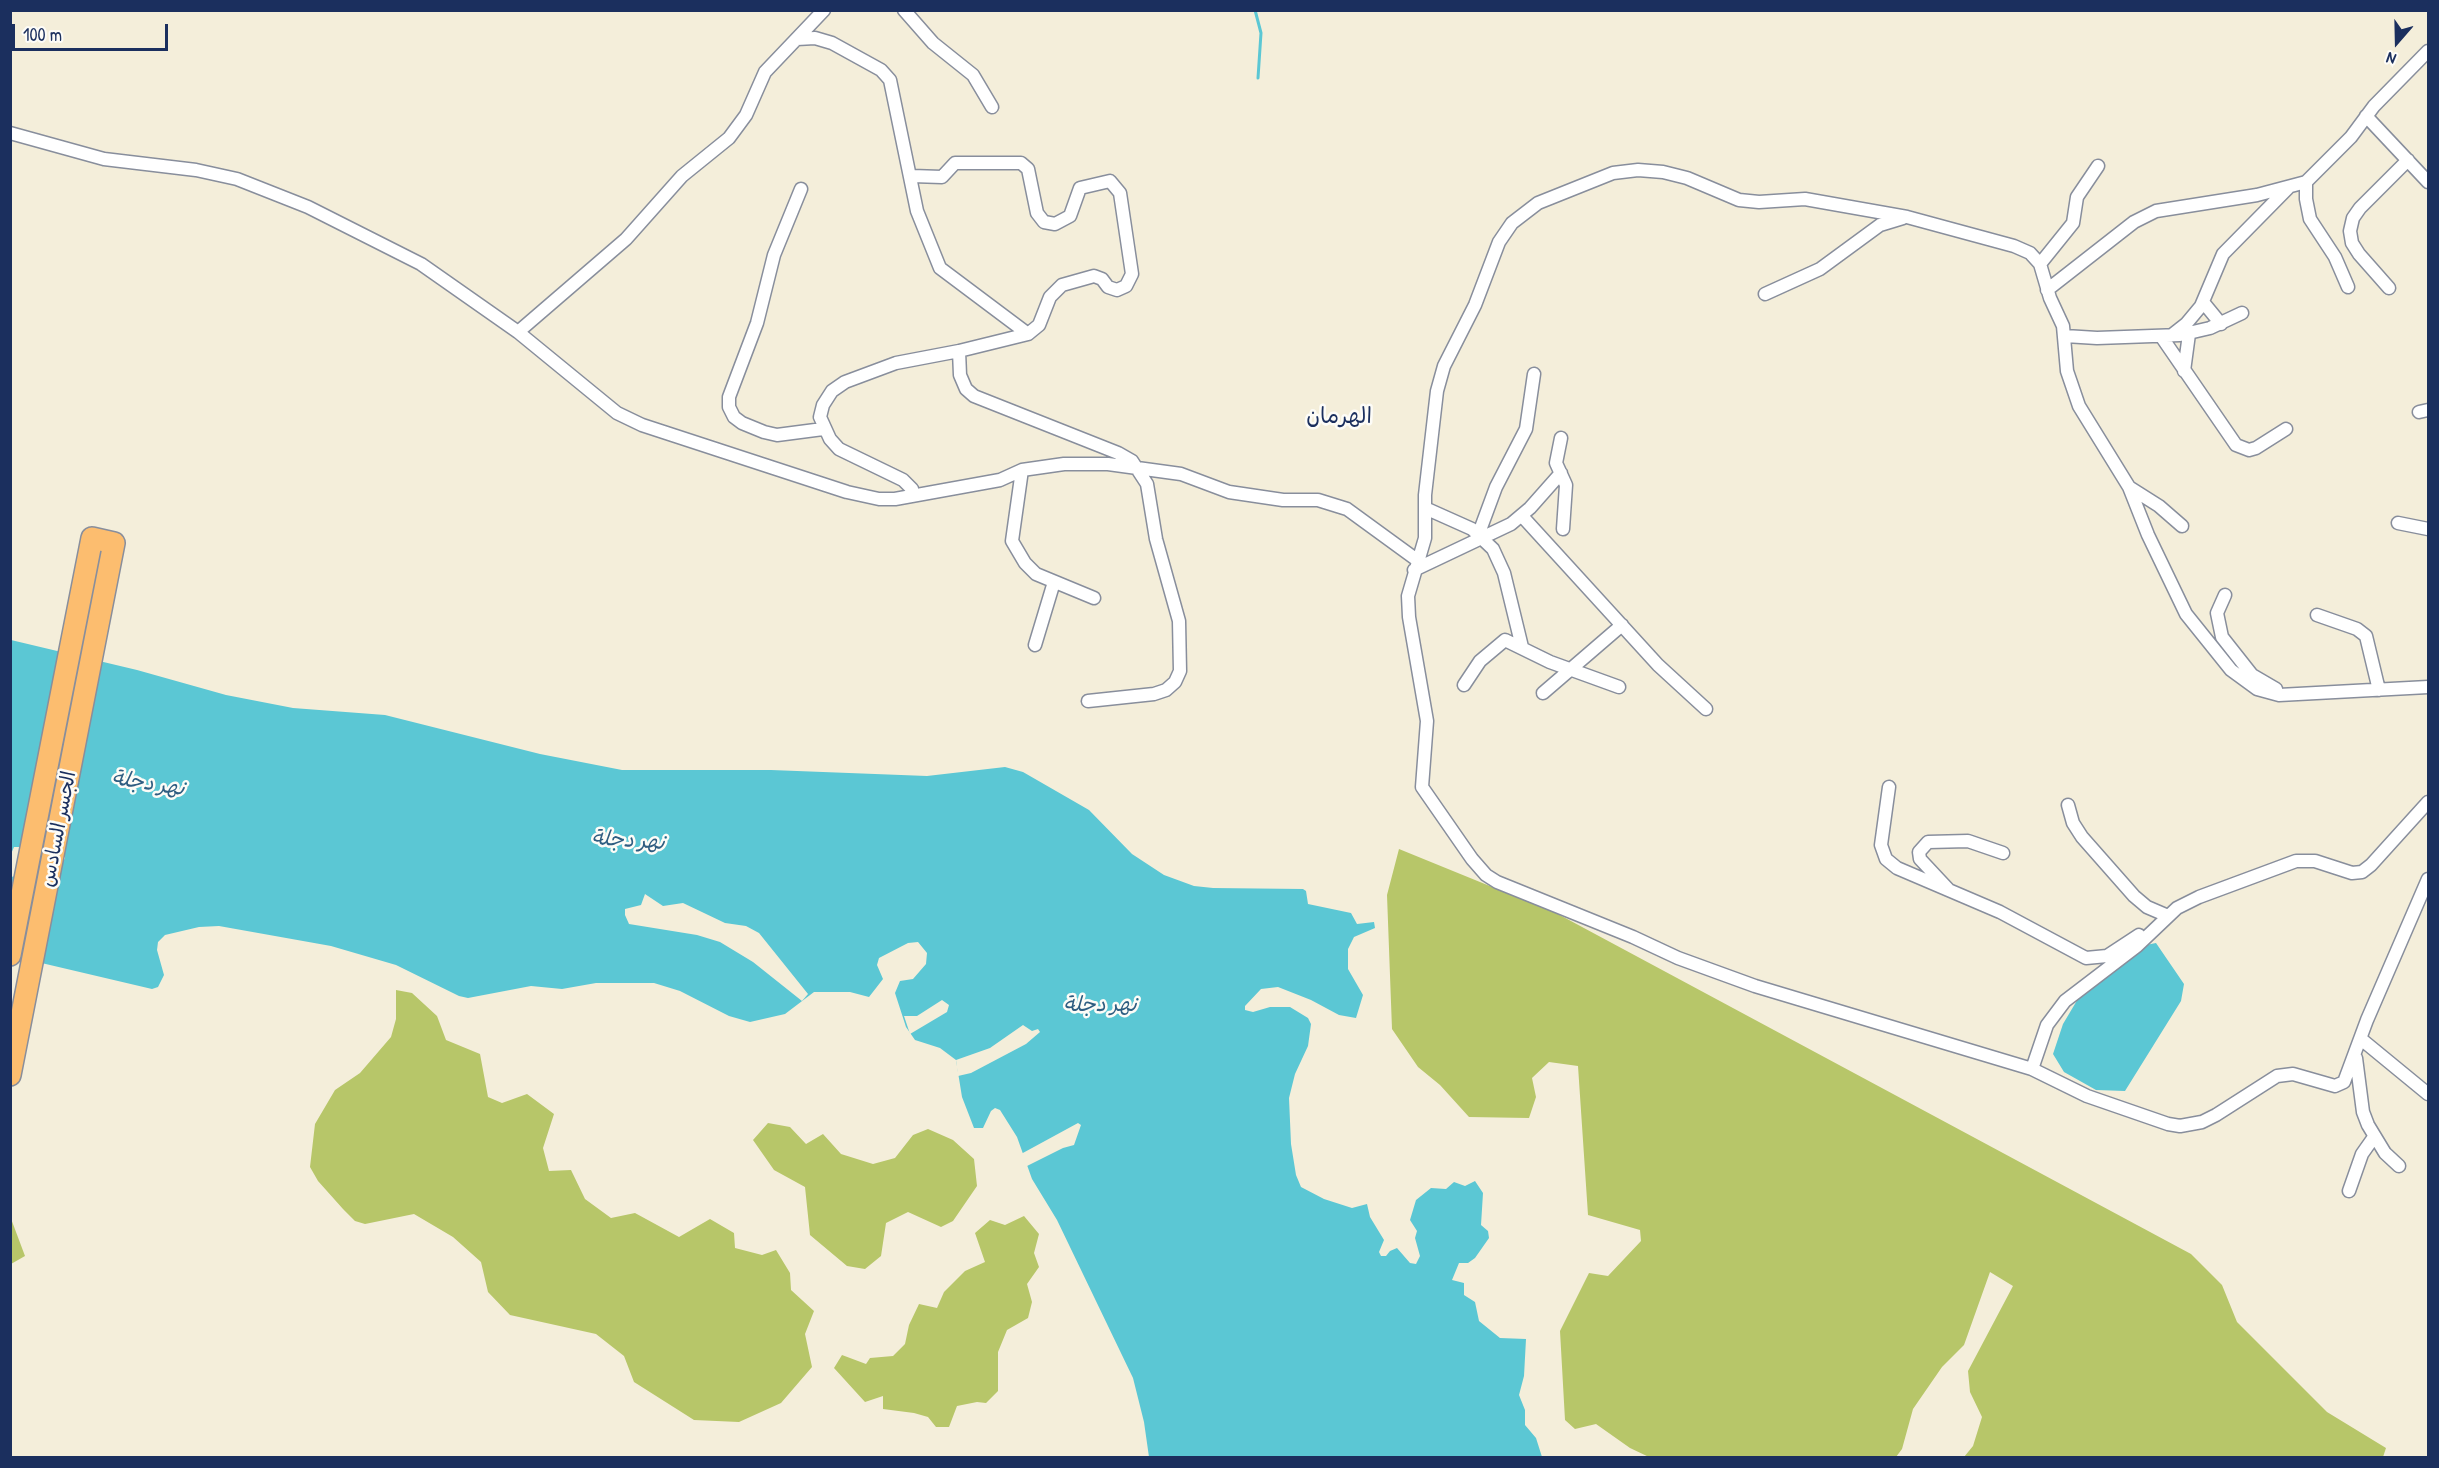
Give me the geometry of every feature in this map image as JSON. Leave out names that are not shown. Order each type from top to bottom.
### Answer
[{"type":"highway","name":"الجسر السادس","points":[[10,955],[92,538],[114,543],[10,1075]]},
{"type":"street","points":[[518,332],[626,239],[682,176],[729,138],[746,115],[765,72],[824,10]]},
{"type":"street","points":[[904,10],[933,42],[973,75],[992,107]]},
{"type":"street","points":[[797,39],[815,38],[832,43],[886,75],[894,90],[921,225],[940,268],[1028,334]]},
{"type":"street","points":[[2048,290],[2134,222],[2150,213],[2167,208],[2245,198],[2306,182],[2351,137],[2366,116],[2428,51]]},
{"type":"street","points":[[2366,116],[2428,182]]},
{"type":"street","points":[[10,133],[104,159],[196,170],[237,179],[287,199],[421,264],[518,332],[616,413],[642,425],[855,494],[879,499],[910,496],[1000,480],[1022,471],[1086,463],[1181,474],[1240,493],[1282,500],[1318,500],[1347,509],[1415,565]]},
{"type":"street","points":[[2389,288],[2359,254],[2352,243],[2350,231],[2353,218],[2360,208],[2408,160]]},
{"type":"street","points":[[910,496],[912,489],[903,480],[839,449],[823,429],[820,417],[823,405],[832,391],[845,382],[896,363],[1028,334],[1039,325],[1050,297],[1062,285],[1094,276],[1099,277],[1112,289],[1122,289],[1129,283],[1132,274],[1119,188],[1110,181],[1083,185],[1077,192],[1070,216],[1055,224],[1044,222],[1037,213],[1028,169],[1021,163],[955,163],[942,177],[912,176]]},
{"type":"street","points":[[2040,264],[2073,223],[2077,197],[2098,166]]},
{"type":"street","points":[[2428,687],[2290,696],[2268,693],[2239,677],[2197,629],[2180,602],[2152,545],[2129,487],[2074,394],[2067,371],[2065,336],[2040,264],[2030,253],[2014,246],[1907,217],[1798,198],[1749,202],[1719,194],[1675,175],[1638,170],[1613,173],[1528,209],[1512,223],[1499,242],[1475,305],[1454,341],[1444,366],[1437,391],[1425,508],[1425,538],[1409,585],[1407,606],[1427,721],[1422,788],[1427,799],[1486,875],[1514,890],[1633,937],[1678,958],[1755,986],[2032,1069],[2086,1096],[2180,1126],[2202,1122],[2216,1115],[2277,1076],[2293,1074],[2330,1085],[2340,1085],[2344,1082],[2428,879]]},
{"type":"street","points":[[2306,182],[2306,199],[2310,219],[2335,258],[2348,287]]},
{"type":"street","points":[[2166,336],[2194,315],[2203,302],[2223,254],[2288,188]]},
{"type":"street","points":[[801,189],[774,255],[757,323],[729,397],[729,407],[734,417],[764,432],[777,435],[823,429]]},
{"type":"street","points":[[1765,294],[1820,269],[1880,225],[1907,217]]},
{"type":"street","points":[[2203,302],[2221,324]]},
{"type":"street","points":[[2065,336],[2097,339],[2189,334],[2221,324],[2242,313]]},
{"type":"street","points":[[2184,371],[2189,334]]},
{"type":"street","points":[[2166,336],[2184,371],[2236,445],[2249,450],[2256,448],[2286,429]]},
{"type":"street","points":[[959,351],[960,375],[966,389],[980,400],[1109,449],[1132,461],[1141,470],[1147,484],[1156,539],[1179,621],[1180,670],[1175,682],[1166,690],[1154,694],[1088,701]]},
{"type":"street","points":[[1482,536],[1496,487],[1526,429],[1534,374]]},
{"type":"street","points":[[1561,438],[1556,463],[1566,485],[1563,529]]},
{"type":"street","points":[[1022,471],[1012,541],[1025,563],[1036,574],[1094,598]]},
{"type":"street","points":[[1415,565],[1522,516],[1561,473]]},
{"type":"street","points":[[2129,487],[2159,506],[2181,526]]},
{"type":"street","points":[[1425,508],[1482,536],[1493,549],[1504,573],[1522,647]]},
{"type":"street","points":[[1522,516],[1663,669],[1706,709]]},
{"type":"street","points":[[2398,523],[2428,529]]},
{"type":"street","points":[[1035,645],[1054,582]]},
{"type":"street","points":[[2225,595],[2217,613],[2222,637],[2255,678],[2290,696]]},
{"type":"street","points":[[2317,615],[2357,629],[2366,636],[2379,690]]},
{"type":"street","points":[[1543,693],[1622,625]]},
{"type":"street","points":[[1464,685],[1474,669],[1501,641],[1508,640],[1571,670],[1619,687]]},
{"type":"street","points":[[1889,787],[1881,838],[1886,859],[1897,868],[2000,912],[2079,956],[2093,959],[2107,956],[2199,897],[2296,861],[2315,861],[2352,873],[2362,872],[2428,802]]},
{"type":"street","points":[[2068,805],[2073,823],[2082,837],[2134,896],[2163,920]]},
{"type":"street","points":[[1949,891],[1920,859],[1919,852],[1928,842],[1968,841],[2003,853]]},
{"type":"street","points":[[2032,1069],[2047,1024],[2064,1001],[2136,946],[2163,920]]},
{"type":"street","points":[[2361,1039],[2428,1094]]},
{"type":"street","points":[[2356,1056],[2363,1112],[2374,1137],[2399,1166]]},
{"type":"street","points":[[2349,1191],[2362,1154],[2374,1137]]},
{"type":"green space","points":[[1399,849],[1556,913],[2191,1254],[2222,1285],[2237,1322],[2327,1412],[2386,1448],[2383,1457],[1964,1457],[1973,1446],[1982,1417],[1970,1392],[1968,1371],[2013,1286],[1990,1272],[1964,1345],[1942,1367],[1913,1409],[1902,1449],[1896,1457],[1649,1457],[1630,1448],[1596,1424],[1575,1429],[1565,1420],[1560,1331],[1589,1273],[1608,1276],[1641,1241],[1640,1230],[1588,1215],[1578,1066],[1549,1062],[1532,1078],[1536,1097],[1529,1118],[1469,1117],[1440,1085],[1418,1067],[1392,1029],[1387,895]]},
{"type":"green space","points":[[396,990],[412,993],[437,1016],[446,1040],[480,1054],[488,1097],[502,1103],[527,1094],[554,1114],[543,1148],[549,1171],[571,1170],[585,1199],[611,1218],[635,1213],[679,1237],[710,1219],[734,1233],[735,1248],[762,1255],[776,1250],[790,1273],[791,1290],[814,1311],[805,1334],[812,1367],[781,1403],[739,1422],[694,1420],[634,1382],[624,1356],[596,1334],[510,1315],[488,1292],[481,1262],[453,1237],[414,1214],[365,1224],[355,1221],[343,1209],[318,1181],[310,1167],[315,1124],[335,1090],[360,1073],[391,1037],[396,1019]]},
{"type":"green space","points":[[768,1123],[790,1127],[806,1144],[823,1134],[841,1154],[873,1164],[895,1158],[913,1135],[928,1129],[953,1140],[974,1159],[977,1186],[953,1221],[941,1227],[908,1212],[886,1223],[881,1256],[865,1269],[847,1266],[810,1235],[805,1187],[774,1170],[753,1140]]},
{"type":"green space","points":[[10,1216],[25,1256],[11,1264],[10,1264]]},
{"type":"green space","points":[[1024,1216],[1039,1234],[1034,1253],[1039,1267],[1027,1284],[1032,1302],[1028,1318],[1007,1330],[998,1352],[998,1391],[986,1403],[977,1402],[957,1406],[949,1427],[936,1427],[928,1417],[914,1413],[883,1409],[883,1396],[865,1402],[834,1368],[842,1355],[866,1364],[870,1358],[893,1356],[905,1344],[909,1325],[919,1304],[937,1308],[944,1292],[965,1271],[985,1262],[975,1233],[990,1220],[1005,1225]]},
{"type":"water","name":"نهر دجلة","points":[[11,640],[137,670],[226,695],[293,708],[385,715],[540,754],[622,770],[771,770],[927,776],[1005,767],[1023,772],[1089,810],[1132,854],[1164,875],[1194,886],[1213,888],[1303,889],[1306,891],[1308,904],[1351,913],[1357,924],[1374,922],[1375,928],[1354,937],[1348,949],[1348,969],[1363,995],[1356,1018],[1339,1015],[1311,1000],[1278,987],[1261,989],[1245,1006],[1245,1010],[1253,1012],[1270,1007],[1290,1007],[1308,1018],[1311,1024],[1308,1046],[1295,1074],[1289,1098],[1291,1144],[1296,1175],[1301,1187],[1324,1199],[1352,1208],[1367,1204],[1370,1217],[1384,1240],[1379,1252],[1381,1256],[1386,1256],[1397,1248],[1410,1263],[1416,1264],[1420,1256],[1415,1238],[1417,1231],[1410,1220],[1416,1200],[1431,1188],[1446,1189],[1454,1182],[1465,1186],[1475,1181],[1483,1193],[1481,1225],[1488,1231],[1489,1238],[1475,1258],[1468,1263],[1459,1263],[1452,1280],[1464,1283],[1464,1295],[1475,1302],[1479,1321],[1500,1338],[1526,1339],[1524,1376],[1519,1395],[1525,1410],[1525,1425],[1536,1438],[1542,1457],[1149,1457],[1144,1422],[1133,1378],[1057,1220],[1032,1179],[1017,1137],[1000,1110],[995,1108],[991,1111],[983,1128],[974,1128],[962,1097],[956,1060],[940,1048],[915,1040],[906,1027],[895,993],[900,981],[913,979],[926,964],[927,953],[918,942],[908,943],[879,958],[877,965],[883,979],[869,997],[850,992],[814,992],[785,1014],[750,1022],[729,1016],[680,991],[654,983],[596,983],[562,989],[531,986],[468,998],[459,996],[396,965],[331,946],[219,926],[199,927],[165,935],[158,942],[157,950],[164,975],[158,987],[152,989],[33,961],[20,955],[22,930],[29,928],[34,899],[11,904],[11,877],[34,872],[45,877],[56,876],[65,858],[61,845],[47,840],[32,847],[14,847],[11,854]]},
{"type":"water","points":[[2156,943],[2184,984],[2181,1001],[2125,1091],[2096,1090],[2064,1072],[2053,1054],[2063,1024],[2082,992],[2141,946]]},
{"type":"pier","points":[[645,894],[663,906],[683,903],[725,923],[746,926],[759,933],[808,994],[802,1001],[753,962],[720,942],[697,935],[629,924],[625,909],[641,905]]},
{"type":"pier","points":[[942,1000],[949,1005],[947,1012],[910,1034],[904,1016],[917,1016]]},
{"type":"pier","points":[[1023,1025],[1032,1031],[1038,1029],[1040,1032],[1026,1044],[971,1073],[958,1076],[956,1060],[990,1048]]},
{"type":"pier","points":[[1078,1123],[1081,1125],[1074,1145],[1025,1167],[1021,1154]]},
{"type":"waterway","points":[[1255,10],[1261,33],[1258,78]]},
{"type":"district","name":"الهرمان","points":[[1339,417]]}]
